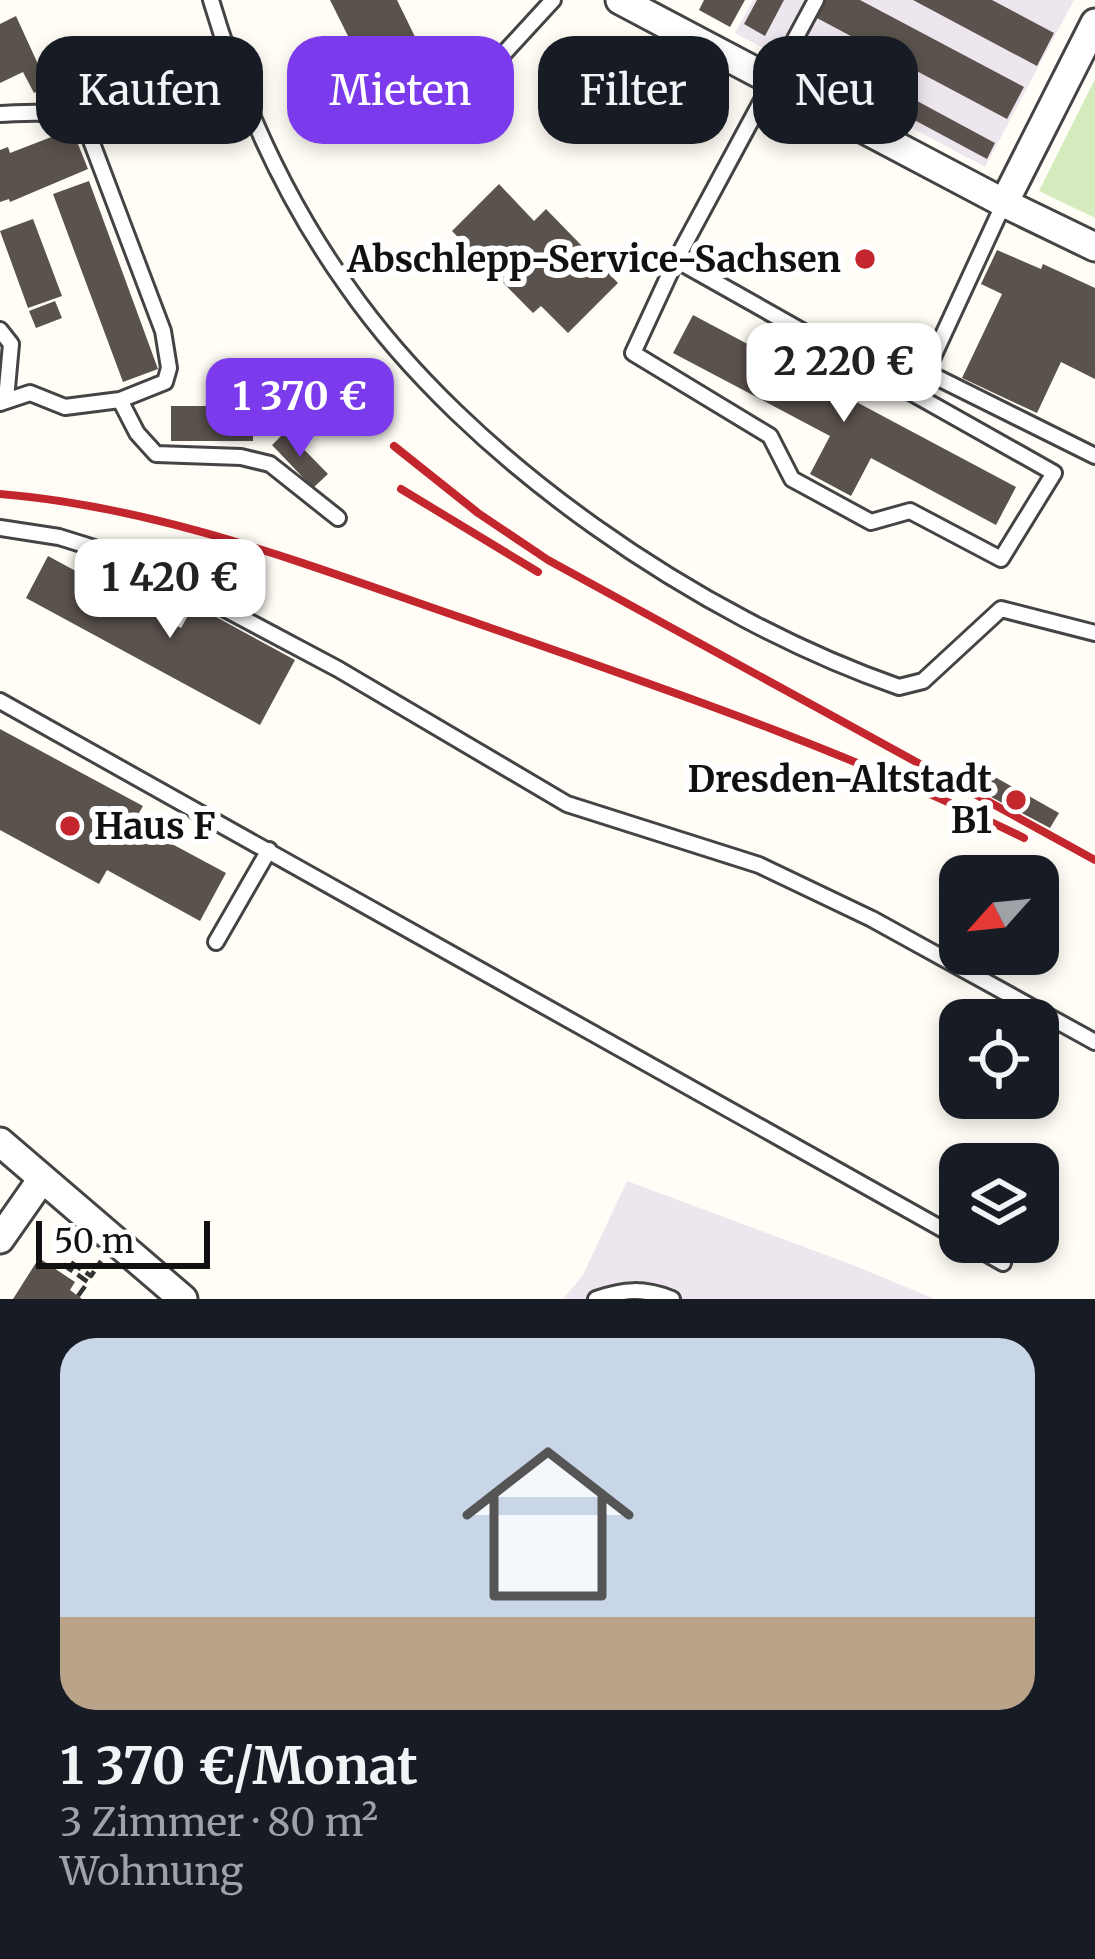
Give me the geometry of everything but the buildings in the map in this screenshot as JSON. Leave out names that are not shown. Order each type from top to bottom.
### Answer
[{"type":"street","points":[[620,0],[753,67]]},
{"type":"street","points":[[1004,203],[1095,23]]},
{"type":"street","points":[[895,144],[1095,247]]},
{"type":"street","points":[[0,1142],[183,1299]]},
{"type":"street","points":[[0,1239],[42,1178]]},
{"type":"lane","points":[[211,0],[230,64],[265,146],[347,288],[405,359],[526,475],[650,564],[759,626],[899,687],[922,681],[1001,609],[1095,633]]},
{"type":"lane","points":[[514,42],[553,0]]},
{"type":"lane","points":[[797,36],[816,0]]},
{"type":"lane","points":[[0,114],[52,112],[73,117],[87,130],[168,350],[165,382],[120,400],[65,407],[30,393],[3,401],[11,344],[0,330]]},
{"type":"lane","points":[[676,260],[1054,473],[1001,559],[910,511],[872,522],[792,479],[770,436],[633,353],[676,260],[753,117]]},
{"type":"lane","points":[[1004,203],[926,372],[1095,456]]},
{"type":"lane","points":[[120,400],[137,433],[156,454],[241,457],[270,464],[338,518]]},
{"type":"lane","points":[[0,528],[59,537],[133,560],[338,669],[566,804],[759,865],[872,919],[1095,1042]]},
{"type":"lane","points":[[0,701],[939,1227]]},
{"type":"lane","points":[[216,942],[269,850]]},
{"type":"lane","points":[[596,1299],[634,1290],[672,1299]]},
{"type":"path","points":[[78,1296],[88,1282],[65,1266],[69,1261],[91,1276]]},
{"type":"shaded area","points":[[753,0],[1074,0],[985,167],[918,131],[918,36],[753,36],[753,43],[735,33]]},
{"type":"shaded area","points":[[627,1181],[935,1299],[563,1299],[583,1275]]},
{"type":"green space","points":[[1095,79],[1095,218],[1039,191]]},
{"type":"railway","points":[[394,446],[478,513],[548,560],[1095,860]]},
{"type":"railway","points":[[401,489],[538,572]]},
{"type":"railway","points":[[0,494],[119,512],[294,560],[748,720],[1024,838]]},
{"type":"place","name":"Abschlepp-Service-Sachsen","points":[[865,259]]},
{"type":"place","name":"Dresden-Altstadt B1","points":[[1016,800]]},
{"type":"place","name":"Haus F","points":[[70,826]]}]
